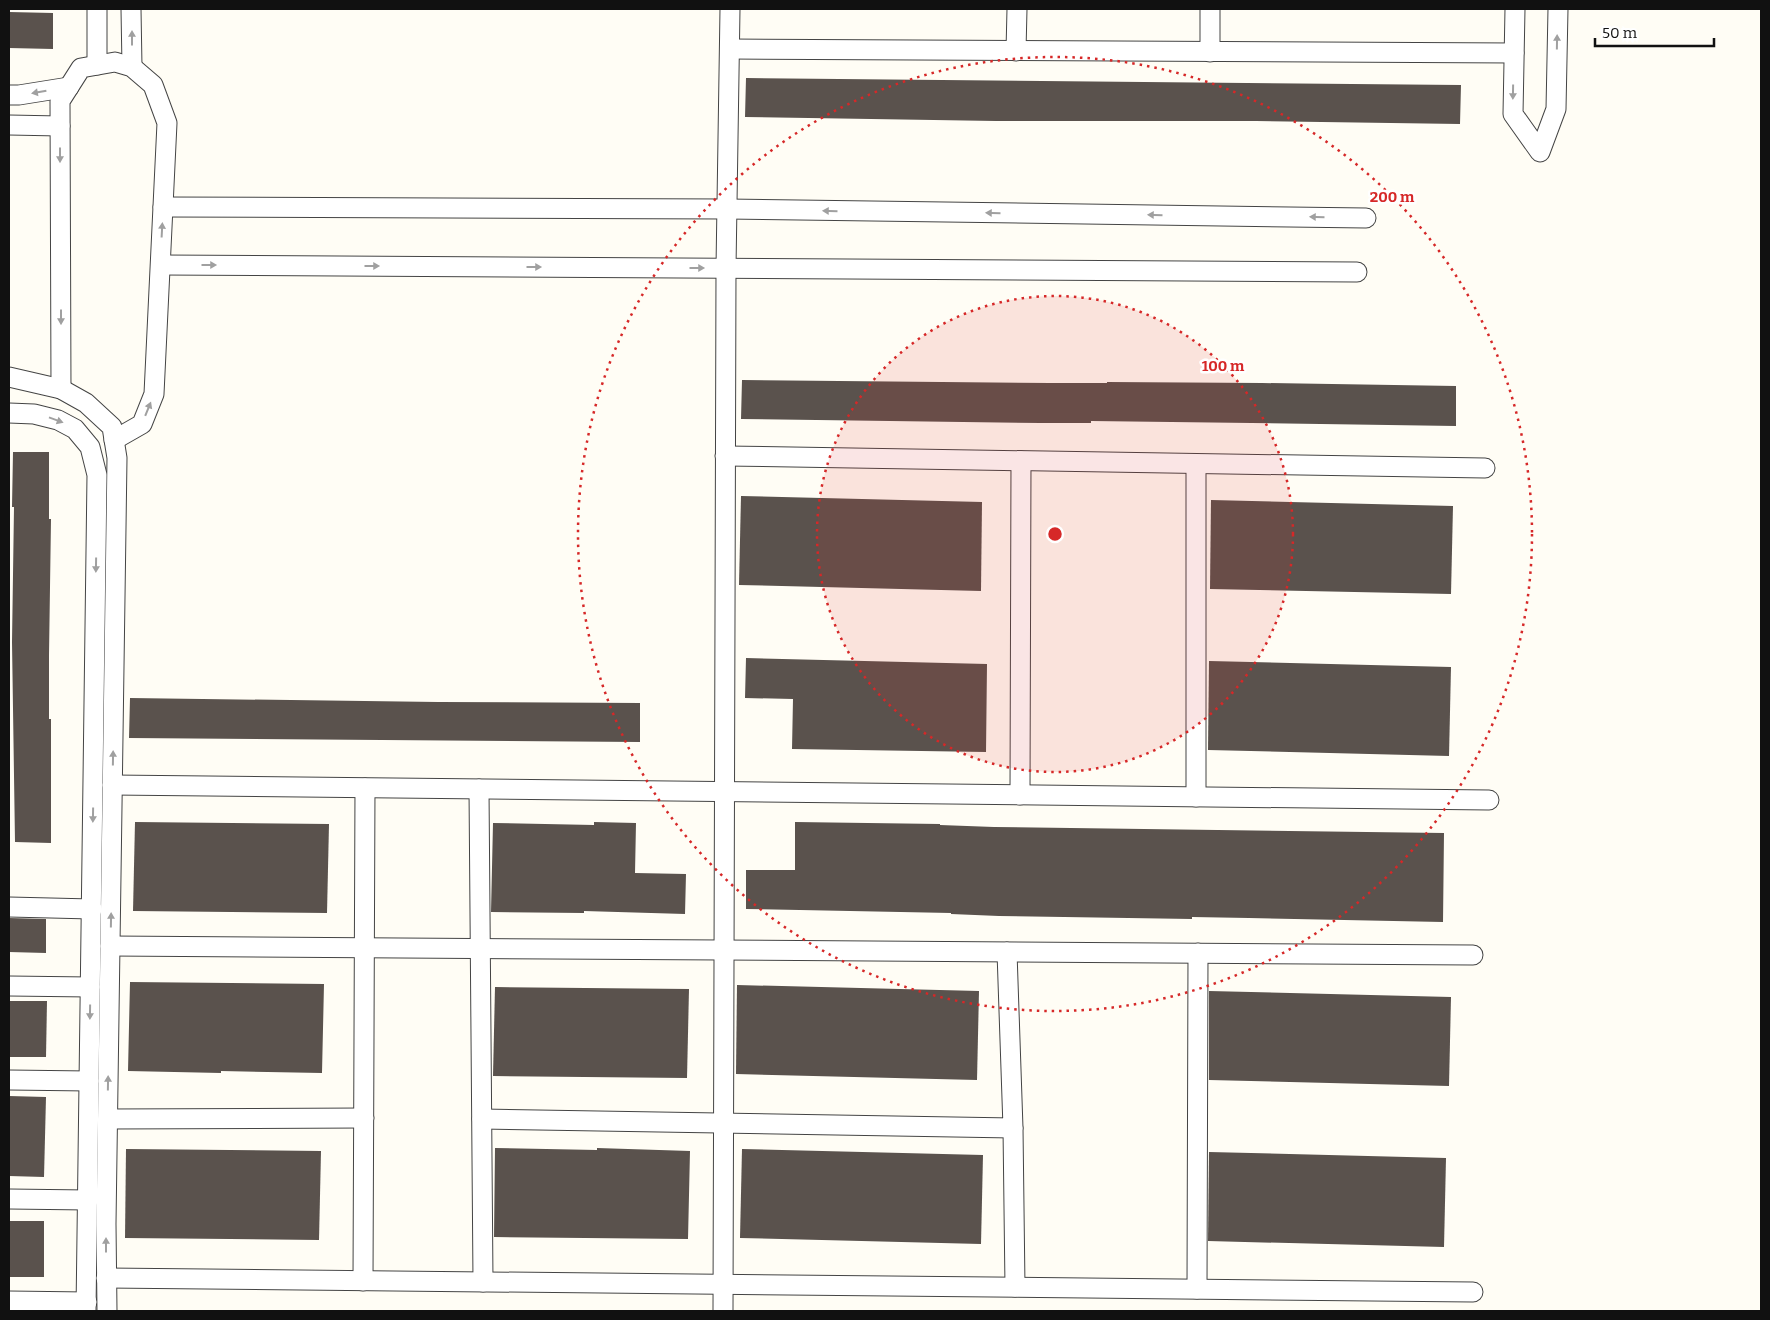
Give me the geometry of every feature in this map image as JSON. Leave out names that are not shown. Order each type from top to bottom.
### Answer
[{"type":"street","points":[[96,9],[97,65]]},
{"type":"street","points":[[132,9],[132,67]]},
{"type":"street","points":[[723,1311],[726,268],[730,9]]},
{"type":"street","points":[[1016,51],[1017,9]]},
{"type":"street","points":[[1210,9],[1210,52]]},
{"type":"street","points":[[1515,9],[1513,114],[1540,152],[1556,109],[1558,9]]},
{"type":"street","points":[[730,49],[1514,54]]},
{"type":"street","points":[[60,389],[60,101],[81,68],[115,62],[132,67],[153,85],[167,123],[154,394],[142,424],[114,440]]},
{"type":"street","points":[[9,95],[69,87]]},
{"type":"street","points":[[9,125],[60,126]]},
{"type":"street","points":[[163,207],[727,209],[1366,218]]},
{"type":"street","points":[[160,265],[1357,272]]},
{"type":"street","points":[[9,377],[60,389],[86,403],[112,428],[117,458],[107,1311]]},
{"type":"street","points":[[9,414],[34,414],[58,420],[75,430],[90,447],[97,475],[87,1306],[9,1301]]},
{"type":"street","points":[[725,456],[1485,468]]},
{"type":"street","points":[[1020,795],[1021,461]]},
{"type":"street","points":[[1196,464],[1196,797]]},
{"type":"street","points":[[112,785],[1489,800]]},
{"type":"street","points":[[363,1281],[365,788]]},
{"type":"street","points":[[479,789],[483,1282]]},
{"type":"street","points":[[9,907],[92,909]]},
{"type":"street","points":[[110,946],[1474,955]]},
{"type":"street","points":[[1007,952],[1013,1128],[1015,1288]]},
{"type":"street","points":[[1197,1289],[1198,953]]},
{"type":"street","points":[[9,986],[90,987]]},
{"type":"street","points":[[9,1080],[89,1081]]},
{"type":"street","points":[[108,1119],[364,1118]]},
{"type":"street","points":[[482,1119],[1013,1128]]},
{"type":"street","points":[[9,1199],[88,1200]]},
{"type":"street","points":[[106,1278],[1473,1292]]},
{"type":"building","points":[[9,12],[53,13],[53,49],[9,48]]},
{"type":"building","points":[[746,78],[1461,85],[1460,124],[1256,121],[996,121],[745,117]]},
{"type":"building","points":[[742,380],[1456,386],[1456,426],[741,419]]},
{"type":"building","points":[[13,452],[49,452],[49,519],[51,519],[49,719],[51,719],[51,843],[15,842],[12,642]]},
{"type":"building","points":[[741,496],[982,502],[981,591],[739,585]]},
{"type":"building","points":[[1211,500],[1453,506],[1451,594],[1210,589]]},
{"type":"building","points":[[746,658],[987,664],[986,752],[792,749],[793,699],[745,698]]},
{"type":"building","points":[[1209,661],[1451,667],[1449,756],[1208,750]]},
{"type":"building","points":[[130,698],[640,703],[640,742],[129,738]]},
{"type":"building","points":[[135,822],[329,824],[327,913],[133,911]]},
{"type":"building","points":[[594,822],[636,823],[635,873],[686,874],[685,914],[584,911],[584,913],[491,912],[493,823],[594,825]]},
{"type":"building","points":[[795,822],[940,824],[994,827],[1444,833],[1443,922],[1192,917],[1192,919],[999,916],[951,913],[746,909],[746,870],[795,870]]},
{"type":"building","points":[[9,918],[46,919],[46,953],[9,952]]},
{"type":"building","points":[[130,982],[324,984],[322,1073],[128,1071]]},
{"type":"building","points":[[737,985],[979,991],[977,1080],[736,1074]]},
{"type":"building","points":[[495,987],[689,989],[687,1078],[493,1076]]},
{"type":"building","points":[[1209,991],[1451,997],[1449,1086],[1209,1080]]},
{"type":"building","points":[[10,1001],[47,1001],[46,1057],[10,1057]]},
{"type":"building","points":[[9,1096],[46,1097],[44,1177],[9,1176]]},
{"type":"building","points":[[495,1148],[597,1150],[597,1148],[690,1151],[688,1239],[494,1237]]},
{"type":"building","points":[[126,1149],[321,1151],[319,1240],[125,1238]]},
{"type":"building","points":[[742,1149],[983,1155],[981,1244],[740,1238]]},
{"type":"building","points":[[1209,1152],[1446,1158],[1444,1247],[1208,1241]]},
{"type":"building","points":[[9,1221],[44,1221],[44,1277],[9,1277]]}]
